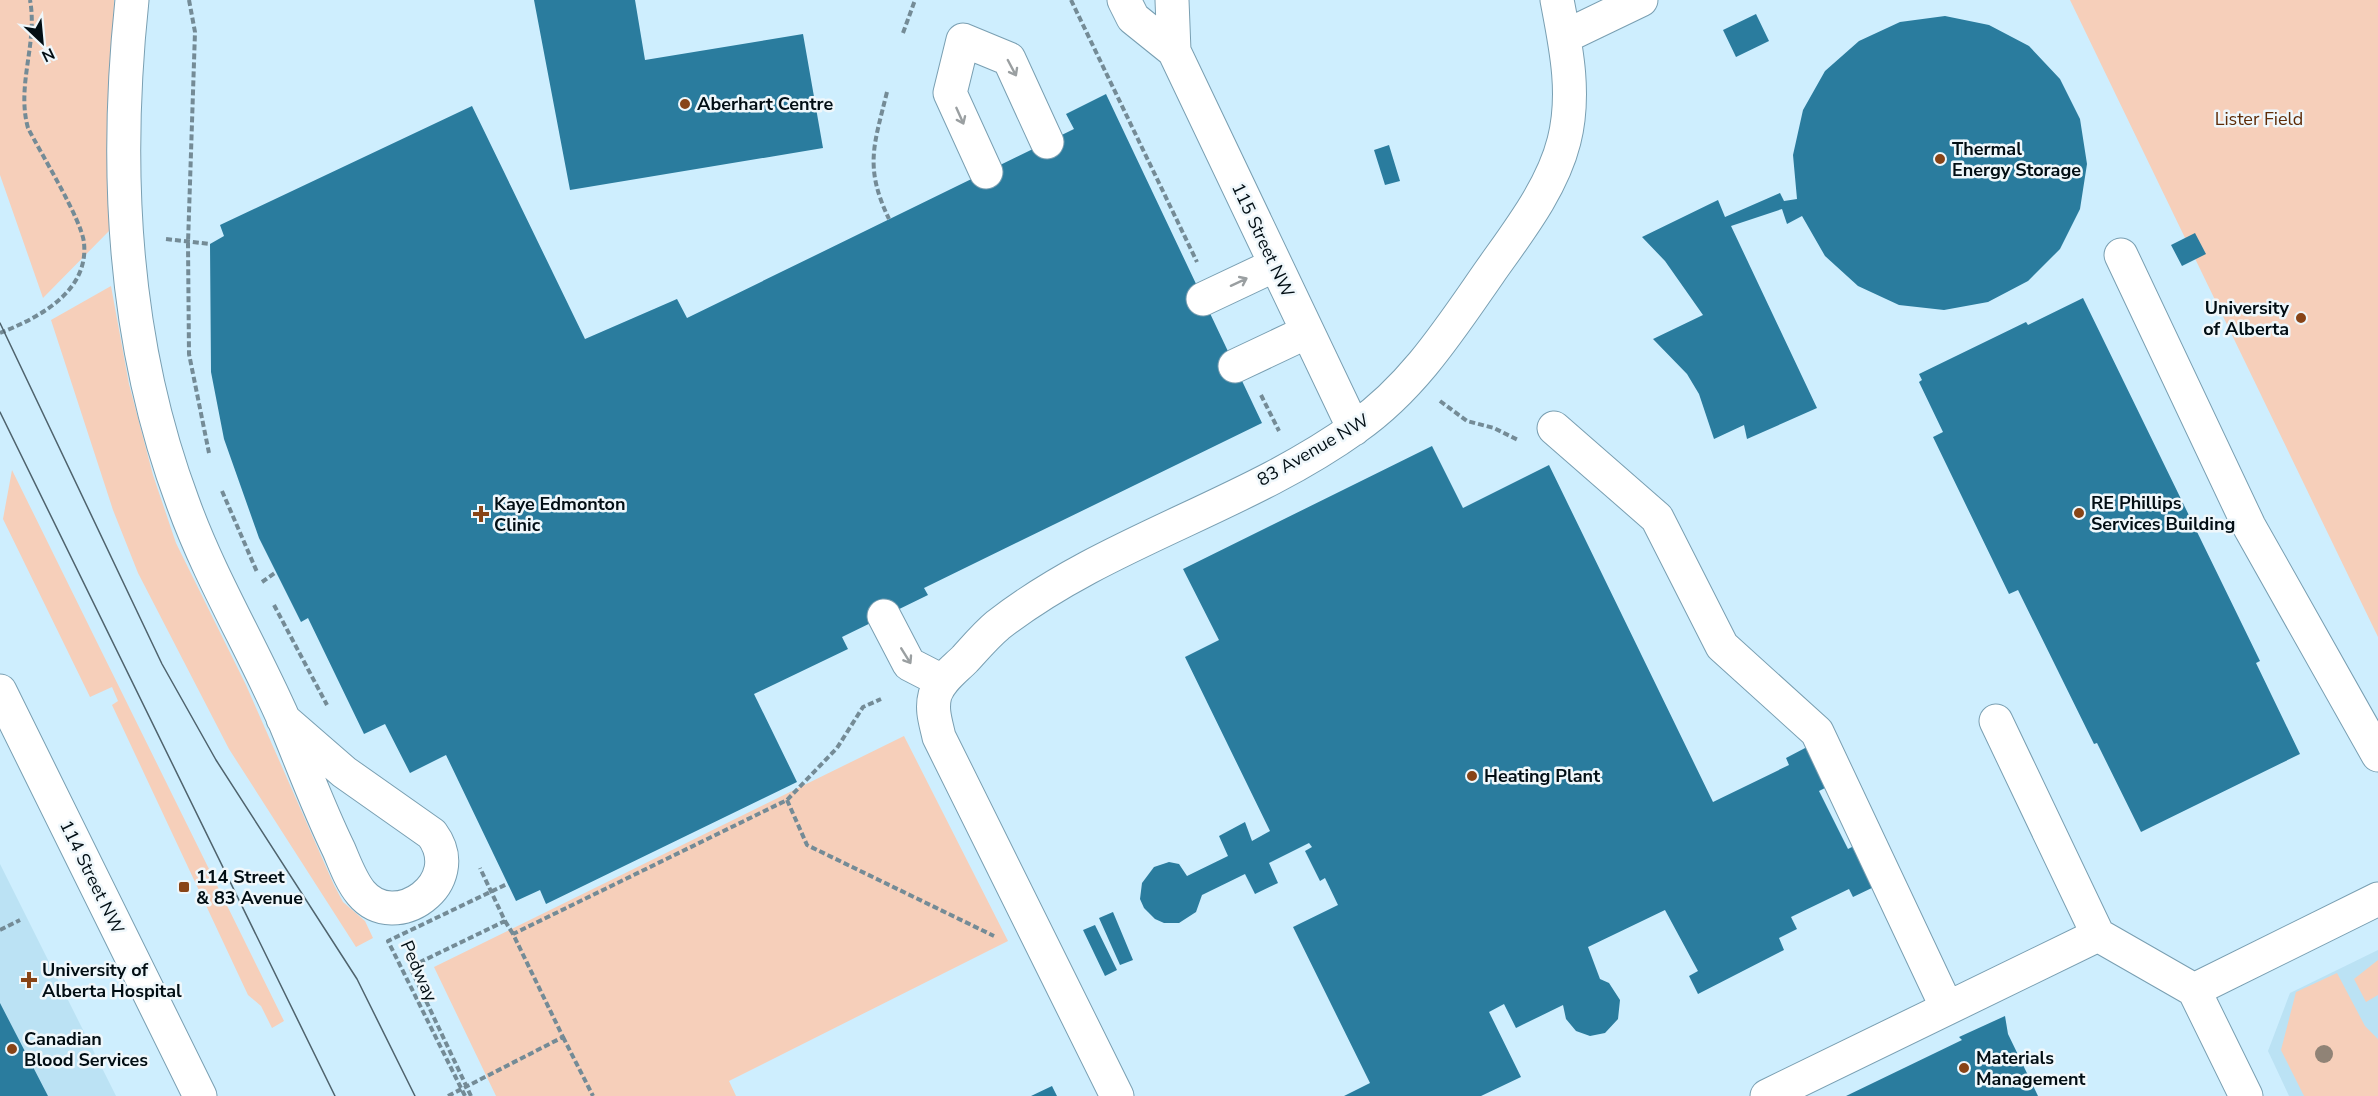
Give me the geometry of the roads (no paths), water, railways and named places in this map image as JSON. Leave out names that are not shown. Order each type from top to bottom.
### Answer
[{"type":"street","points":[[132,0],[122,121],[126,238],[134,314],[162,444],[183,505],[283,719],[314,798],[361,894],[373,903],[388,907],[401,907],[428,896],[436,886],[441,871],[439,844],[432,834],[344,772],[283,719]]},
{"type":"street","name":"115 Street NW","points":[[1124,0],[1133,18],[1174,51]]},
{"type":"street","name":"115 Street NW","points":[[1172,0],[1174,51],[1354,429]]},
{"type":"street","name":"83 Avenue NW","points":[[942,681],[996,627],[1062,582],[1283,471],[1354,429],[1381,409],[1411,379],[1523,225],[1550,177],[1564,142],[1570,84],[1557,0]]},
{"type":"street","points":[[1564,37],[1641,0]]},
{"type":"street","points":[[986,172],[950,93],[963,40],[1009,59],[1047,142]]},
{"type":"street","points":[[2121,255],[2249,526],[2378,755]]},
{"type":"street","points":[[1203,299],[1275,265]]},
{"type":"street","points":[[1235,366],[1307,332]]},
{"type":"street","points":[[1554,428],[1657,518],[1722,646],[1817,732],[1947,1008]]},
{"type":"street","points":[[884,616],[909,664],[942,681],[935,696],[933,712],[939,737],[1117,1096]]},
{"type":"street","name":"114 Street NW","points":[[0,691],[200,1096]]},
{"type":"street","points":[[1996,721],[2098,934],[2194,990],[2246,1096]]},
{"type":"street","points":[[2194,990],[2378,899]]},
{"type":"street","points":[[1767,1096],[2098,934]]},
{"type":"tram line","points":[[0,323],[162,664],[216,760],[357,979],[415,1096]]},
{"type":"tram line","points":[[0,412],[335,1096]]},
{"type":"place","name":"Aberhart Centre","points":[[685,104]]},
{"type":"place","name":"Thermal Energy Storage","points":[[1940,159]]},
{"type":"place","name":"University of Alberta","points":[[2301,318]]},
{"type":"place","name":"RE Phillips Services Building","points":[[2079,513]]},
{"type":"place","name":"Kaye Edmonton Clinic","points":[[481,514]]},
{"type":"place","name":"Heating Plant","points":[[1472,776]]},
{"type":"place","name":"114 Street & 83 Avenue","points":[[184,887]]},
{"type":"place","name":"University of Alberta Hospital","points":[[29,980]]},
{"type":"place","name":"Canadian Blood Services","points":[[12,1049]]},
{"type":"place","name":"Materials Management","points":[[1964,1068]]},
{"type":"park label","name":"Lister Field","points":[[2259,119]]}]
